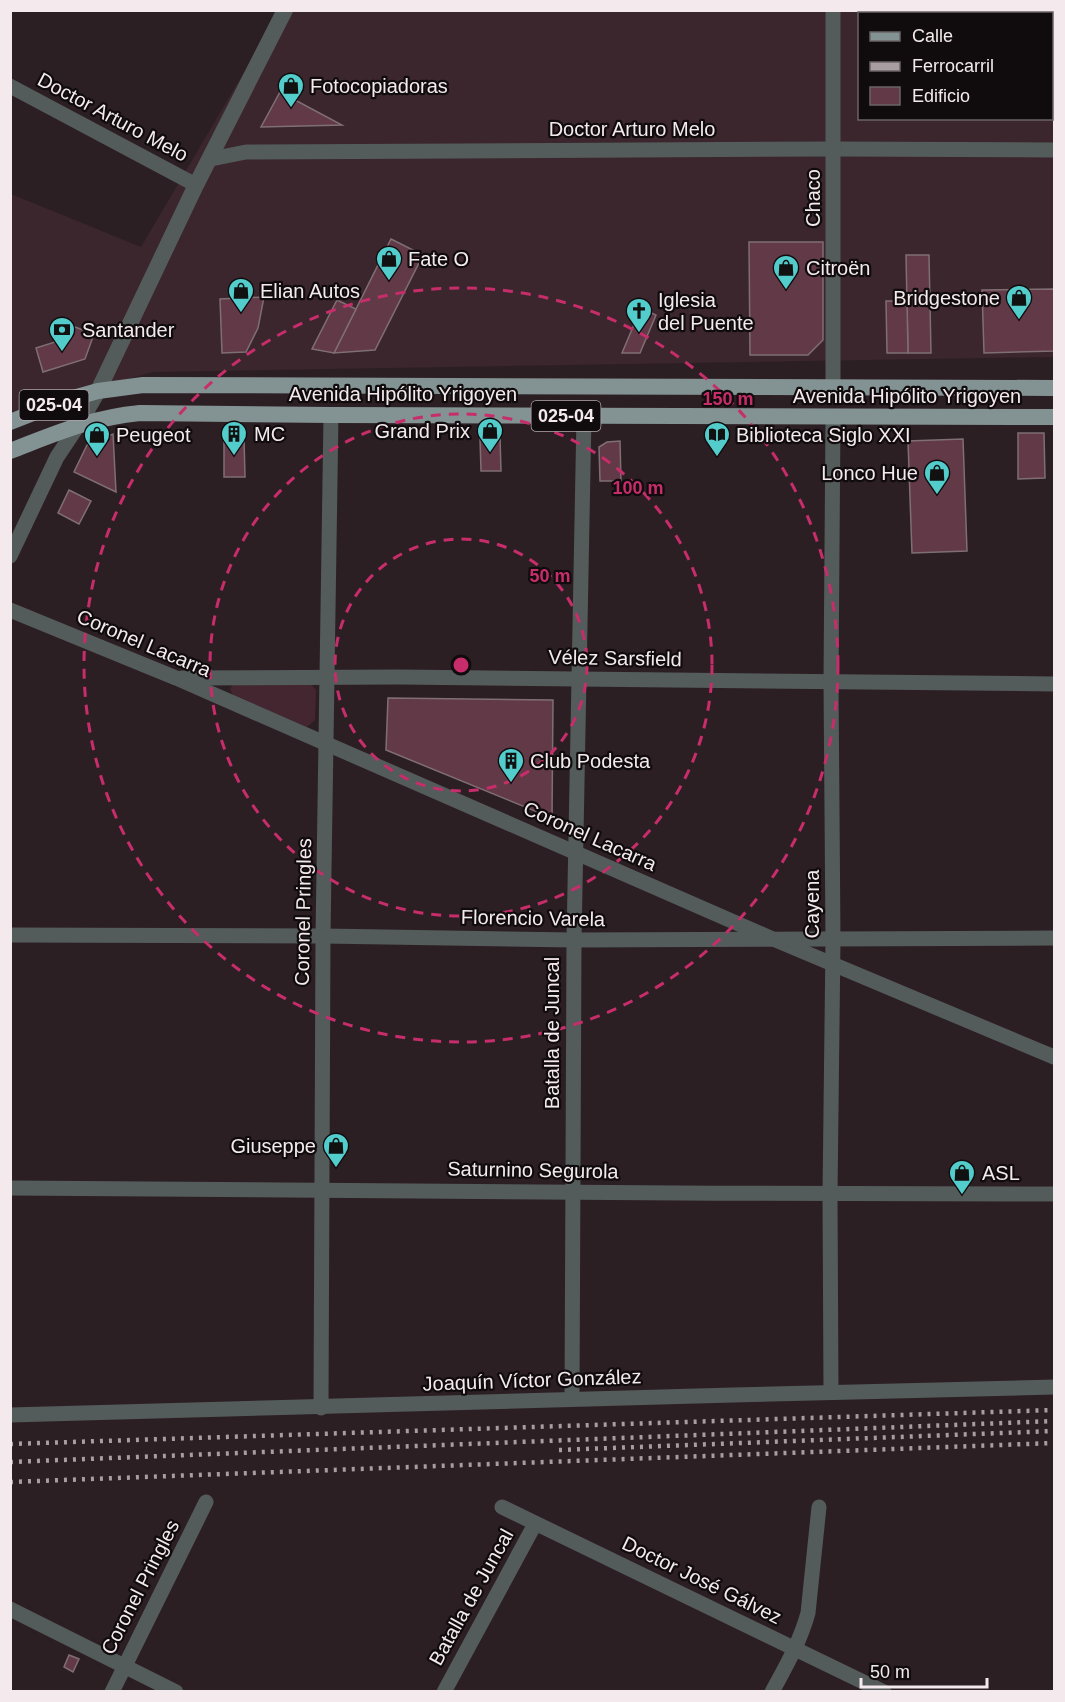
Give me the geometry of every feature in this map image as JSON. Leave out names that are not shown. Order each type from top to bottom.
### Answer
[{"type":"main road","name":"Avenida Hipólito Yrigoyen","points":[[10,422],[66,400],[98,391],[144,385],[1054,388]]},
{"type":"main road","name":"Avenida Hipólito Yrigoyen","points":[[10,451],[79,424],[111,416],[140,413],[1054,417]]},
{"type":"street","points":[[10,556],[57,457],[98,391],[196,185],[285,10]]},
{"type":"street","name":"Chaco","points":[[833,10],[833,387]]},
{"type":"street","name":"Doctor Arturo Melo","points":[[10,86],[196,185]]},
{"type":"street","name":"Doctor Arturo Melo","points":[[211,159],[246,152],[1054,150]]},
{"type":"street","name":"Coronel Pringles","points":[[321,1408],[323,936],[331,415]]},
{"type":"street","name":"Batalla de Juncal","points":[[572,1399],[575,852],[584,416]]},
{"type":"street","name":"Cayena","points":[[831,1391],[833,417]]},
{"type":"street","name":"Coronel Lacarra","points":[[10,610],[176,678],[773,939],[1054,1057]]},
{"type":"street","name":"Vélez Sarsfield","points":[[176,678],[579,678],[1054,684]]},
{"type":"street","name":"Florencio Varela","points":[[10,935],[574,940],[1054,939]]},
{"type":"street","name":"Saturnino Segurola","points":[[10,1188],[830,1195],[1054,1194]]},
{"type":"street","name":"Joaquín Víctor González","points":[[10,1415],[321,1408],[831,1391],[1054,1387]]},
{"type":"street","name":"Coronel Pringles","points":[[111,1692],[206,1502]]},
{"type":"street","points":[[772,1692],[796,1649],[808,1613],[819,1507]]},
{"type":"street","name":"Doctor José Gálvez","points":[[502,1508],[884,1692]]},
{"type":"street","name":"Batalla de Juncal","points":[[444,1692],[535,1524]]},
{"type":"street","points":[[10,1609],[176,1692]]},
{"type":"shaded area","points":[[1023,10],[1027,12],[858,12],[858,120],[1053,120],[1054,26],[1054,357],[153,372],[11,412],[11,194],[141,247],[280,11]]},
{"type":"shaded area","points":[[235,682],[310,683],[316,690],[315,720],[307,727],[233,696],[230,689]]},
{"type":"building","name":"Fotocopiadoras","points":[[280,92],[342,125],[261,127]]},
{"type":"building","name":"Fate O","points":[[391,239],[423,255],[375,350],[334,353]]},
{"type":"building","name":"Citroën","points":[[749,242],[823,242],[823,340],[808,355],[750,355]]},
{"type":"building","points":[[906,255],[929,255],[931,353],[908,353]]},
{"type":"building","name":"Bridgestone","points":[[1054,289],[1054,351],[984,353],[982,290]]},
{"type":"building","name":"Elian Autos","points":[[264,297],[258,328],[246,352],[222,353],[220,299]]},
{"type":"building","points":[[337,300],[356,309],[334,353],[312,349]]},
{"type":"building","points":[[886,301],[907,301],[908,353],[887,353]]},
{"type":"building","name":"Iglesia del Puente","points":[[641,308],[656,315],[640,353],[622,353]]},
{"type":"building","name":"Santander","points":[[75,327],[94,334],[85,359],[43,372],[36,348],[71,337]]},
{"type":"building","points":[[1018,433],[1044,433],[1045,478],[1018,479]]},
{"type":"building","name":"Peugeot","points":[[113,434],[116,492],[74,472],[87,445]]},
{"type":"building","name":"Grand Prix","points":[[500,437],[501,471],[481,471],[480,438]]},
{"type":"building","name":"MC","points":[[224,438],[244,438],[245,477],[224,477]]},
{"type":"building","name":"Lonco Hue","points":[[963,439],[967,551],[912,553],[908,441]]},
{"type":"building","points":[[620,441],[621,481],[600,481],[599,447],[607,442]]},
{"type":"building","points":[[69,490],[91,501],[79,524],[58,513]]},
{"type":"building","name":"Club Podesta","points":[[388,698],[553,700],[552,818],[386,750]]},
{"type":"building","points":[[69,1655],[79,1659],[73,1672],[64,1667]]},
{"type":"railway","points":[[10,1444],[1054,1410]]},
{"type":"railway","points":[[10,1462],[1054,1421]]},
{"type":"railway","points":[[559,1450],[1054,1431]]},
{"type":"railway","points":[[10,1482],[1054,1443]]},
{"type":"place","name":"Fotocopiadoras","points":[[291,109]]},
{"type":"place","name":"Fate O","points":[[389,282]]},
{"type":"place","name":"Citroën","points":[[786,291]]},
{"type":"place","name":"Elian Autos","points":[[241,314]]},
{"type":"place","name":"Bridgestone","points":[[1019,321]]},
{"type":"place","name":"Iglesia del Puente","points":[[639,334]]},
{"type":"place","name":"Santander","points":[[62,353]]},
{"type":"place","name":"Grand Prix","points":[[490,454]]},
{"type":"place","name":"MC","points":[[234,457]]},
{"type":"place","name":"Peugeot","points":[[97,458]]},
{"type":"place","name":"Biblioteca Siglo XXI","points":[[717,458]]},
{"type":"place","name":"Lonco Hue","points":[[937,496]]},
{"type":"place","name":"Club Podesta","points":[[511,784]]},
{"type":"place","name":"Giuseppe","points":[[336,1169]]},
{"type":"place","name":"ASL","points":[[962,1196]]}]
